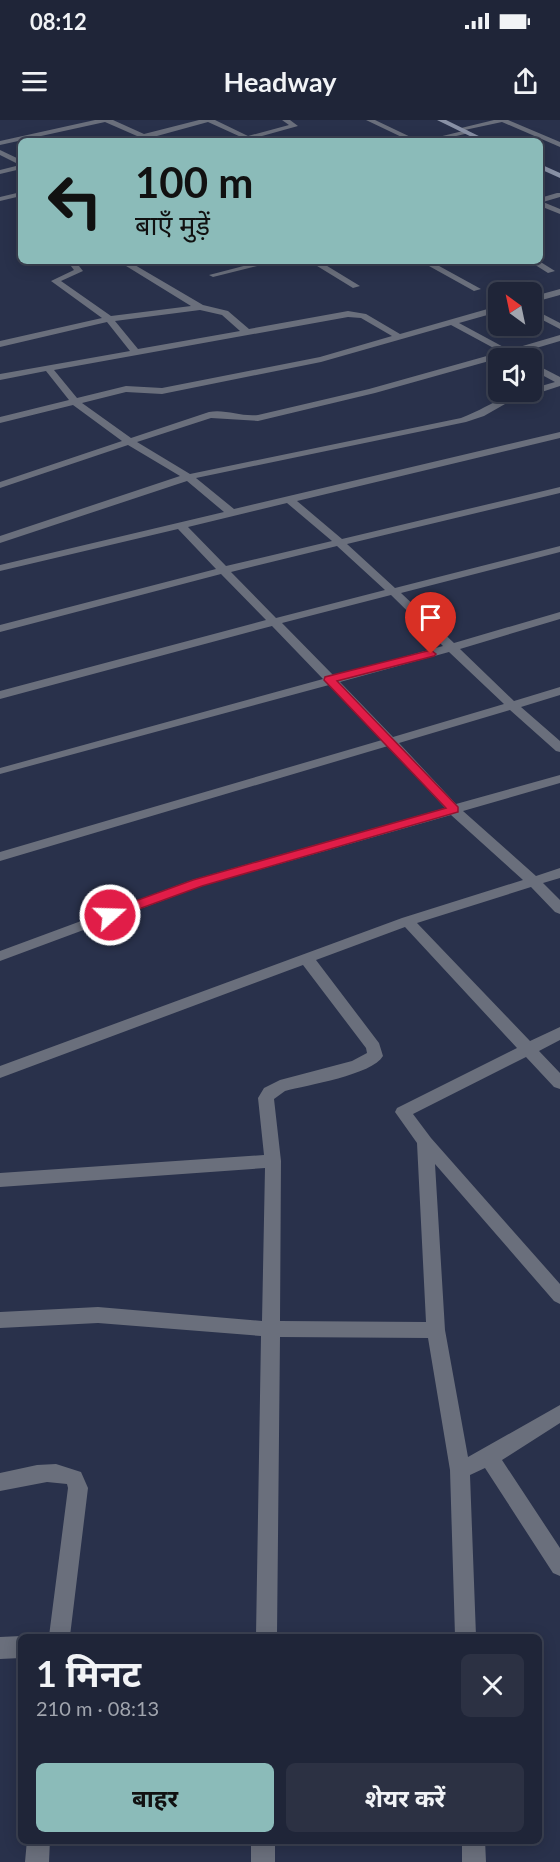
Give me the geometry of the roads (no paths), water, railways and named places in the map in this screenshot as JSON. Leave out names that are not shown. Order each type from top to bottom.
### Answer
[{"type":"main road","points":[[440,120],[479,138]]},
{"type":"main road","points":[[543,168],[560,176]]},
{"type":"street","points":[[23,138],[106,120],[147,138]]},
{"type":"street","points":[[135,138],[209,120],[248,138],[295,126],[285,120]]},
{"type":"street","points":[[369,120],[409,138]]},
{"type":"street","points":[[437,138],[503,120],[560,145]]},
{"type":"street","points":[[0,143],[18,139]]},
{"type":"street","points":[[550,147],[560,145]]},
{"type":"street","points":[[0,152],[18,163]]},
{"type":"street","points":[[0,172],[18,166]]},
{"type":"street","points":[[0,199],[18,195]]},
{"type":"street","points":[[543,200],[560,195]]},
{"type":"street","points":[[543,203],[560,212]]},
{"type":"street","points":[[73,264],[79,271],[55,281],[109,319],[136,353]]},
{"type":"street","points":[[127,264],[200,307]]},
{"type":"street","points":[[225,264],[235,270]]},
{"type":"street","points":[[213,275],[260,264]]},
{"type":"street","points":[[318,264],[356,286]]},
{"type":"street","points":[[430,264],[477,289]]},
{"type":"street","points":[[538,264],[551,271]]},
{"type":"street","points":[[542,297],[560,292]]},
{"type":"street","points":[[0,344],[109,319],[200,307],[221,310],[248,333]]},
{"type":"street","points":[[0,420],[126,389],[162,391],[310,361],[488,312]]},
{"type":"street","points":[[0,377],[353,314],[363,316],[399,337]]},
{"type":"street","points":[[542,317],[560,326]]},
{"type":"street","points":[[452,322],[499,348]]},
{"type":"street","points":[[525,348],[560,338]]},
{"type":"street","points":[[0,485],[209,414],[223,414],[239,419],[259,417],[365,393],[488,359]]},
{"type":"street","points":[[48,368],[76,403],[130,442],[188,477],[231,512]]},
{"type":"street","points":[[542,372],[560,382]]},
{"type":"street","points":[[0,540],[188,477],[463,420],[481,414],[502,402],[560,382]]},
{"type":"street","points":[[0,568],[560,435]]},
{"type":"street","points":[[0,629],[224,570],[560,490]]},
{"type":"street","points":[[290,500],[341,542],[512,706],[560,748]]},
{"type":"street","points":[[179,524],[392,742],[454,810],[534,882],[560,909]]},
{"type":"street","points":[[0,695],[560,549]]},
{"type":"street","points":[[1,770],[451,648],[560,615]]},
{"type":"street","points":[[0,857],[560,691]]},
{"type":"street","points":[[0,956],[197,883],[560,779]]},
{"type":"street","points":[[0,1072],[407,921],[560,873]]},
{"type":"street","points":[[407,921],[560,1083]]},
{"type":"street","points":[[266,1634],[273,1161],[266,1098],[270,1092],[280,1086],[357,1066],[375,1056],[374,1047],[306,958]]},
{"type":"street","points":[[560,1034],[403,1112],[425,1142],[560,1296]]},
{"type":"street","points":[[425,1142],[436,1330],[460,1470],[466,1634]]},
{"type":"street","points":[[0,1180],[273,1161]]},
{"type":"street","points":[[0,1320],[98,1316],[270,1329],[436,1330]]},
{"type":"street","points":[[460,1470],[489,1457],[560,1413]]},
{"type":"street","points":[[489,1457],[560,1566]]},
{"type":"street","points":[[0,1482],[50,1472],[63,1473],[74,1478],[78,1488],[60,1634]]},
{"type":"street","points":[[0,1648],[18,1647]]},
{"type":"street","points":[[37,1862],[39,1844]]},
{"type":"street","points":[[263,1844],[263,1862]]},
{"type":"street","points":[[473,1844],[474,1862]]}]
